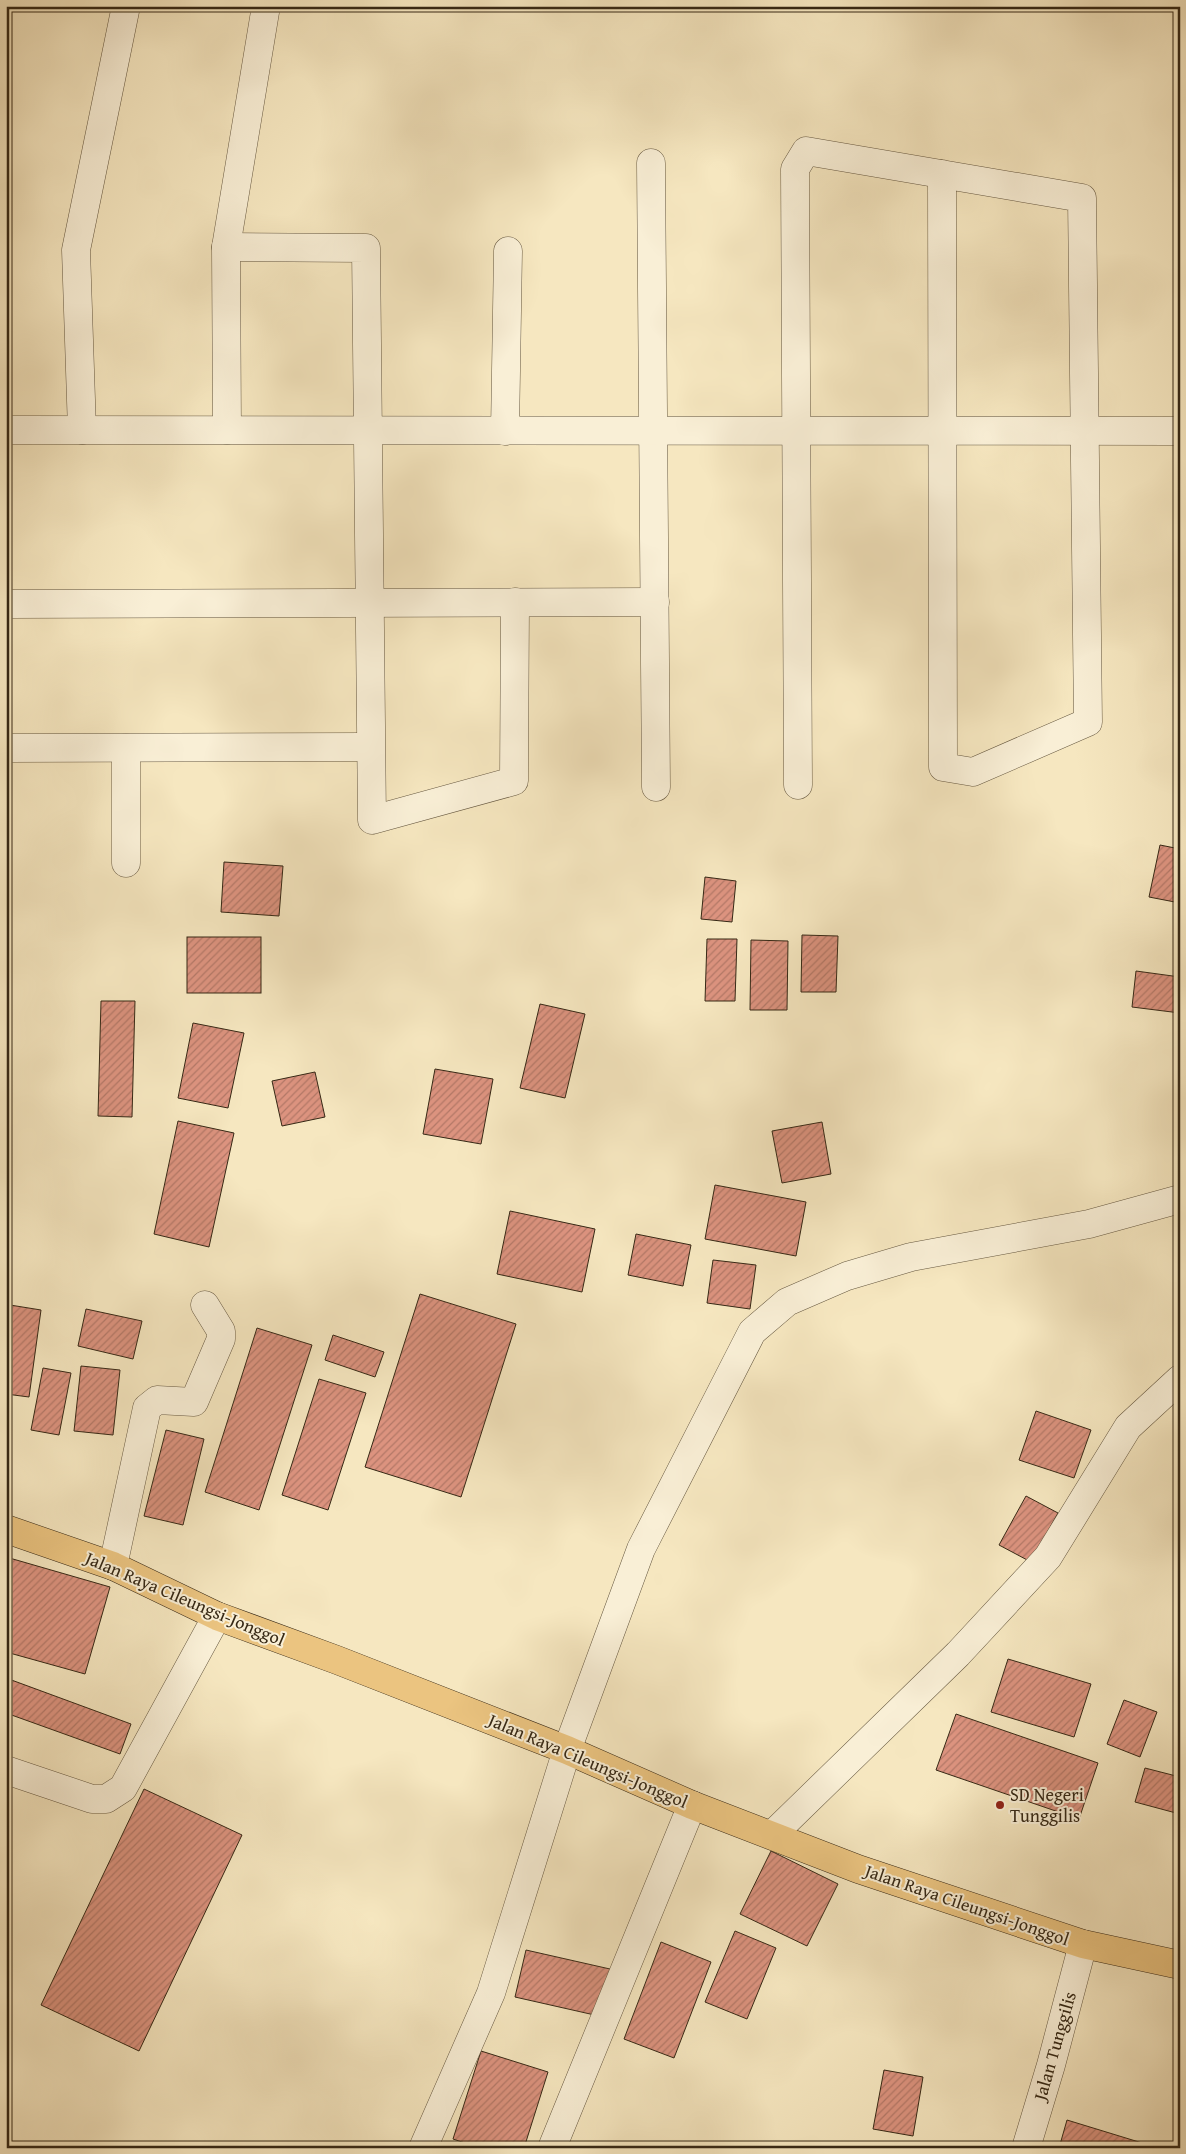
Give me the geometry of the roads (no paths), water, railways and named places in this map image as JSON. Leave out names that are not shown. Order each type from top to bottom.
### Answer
[{"type":"main road","name":"Jalan Raya Cileungsi-Jonggol","points":[[6,1530],[113,1566],[217,1616],[567,1750],[692,1805],[858,1869],[1083,1944],[1180,1965]]},
{"type":"street","points":[[82,430],[76,250],[126,6]]},
{"type":"street","points":[[227,430],[226,247],[266,6]]},
{"type":"street","points":[[798,785],[798,431],[795,169],[806,151],[942,174],[1082,198],[1088,722],[973,772],[943,767],[942,174]]},
{"type":"street","points":[[651,163],[656,787]]},
{"type":"street","points":[[226,247],[366,248],[372,820],[514,781],[515,602]]},
{"type":"street","points":[[505,431],[508,252]]},
{"type":"street","points":[[6,430],[1180,431]]},
{"type":"street","points":[[6,604],[655,602]]},
{"type":"street","points":[[6,748],[370,747]]},
{"type":"street","points":[[126,748],[126,863]]},
{"type":"street","points":[[423,2148],[491,1993],[567,1750],[641,1549],[752,1332],[787,1302],[847,1276],[911,1257],[1089,1224],[1180,1199]]},
{"type":"street","points":[[113,1566],[147,1408],[157,1400],[194,1402],[221,1339],[220,1331],[205,1305]]},
{"type":"street","points":[[772,1835],[958,1654],[1048,1557],[1128,1427],[1180,1379]]},
{"type":"street","points":[[6,1770],[92,1799],[106,1799],[123,1788],[217,1616]]},
{"type":"street","points":[[552,2148],[692,1805]]},
{"type":"street","name":"Jalan Tunggilis","points":[[1026,2148],[1051,2065],[1083,1944]]},
{"type":"place","name":"SD Negeri Tunggilis","points":[[1000,1805]]}]
